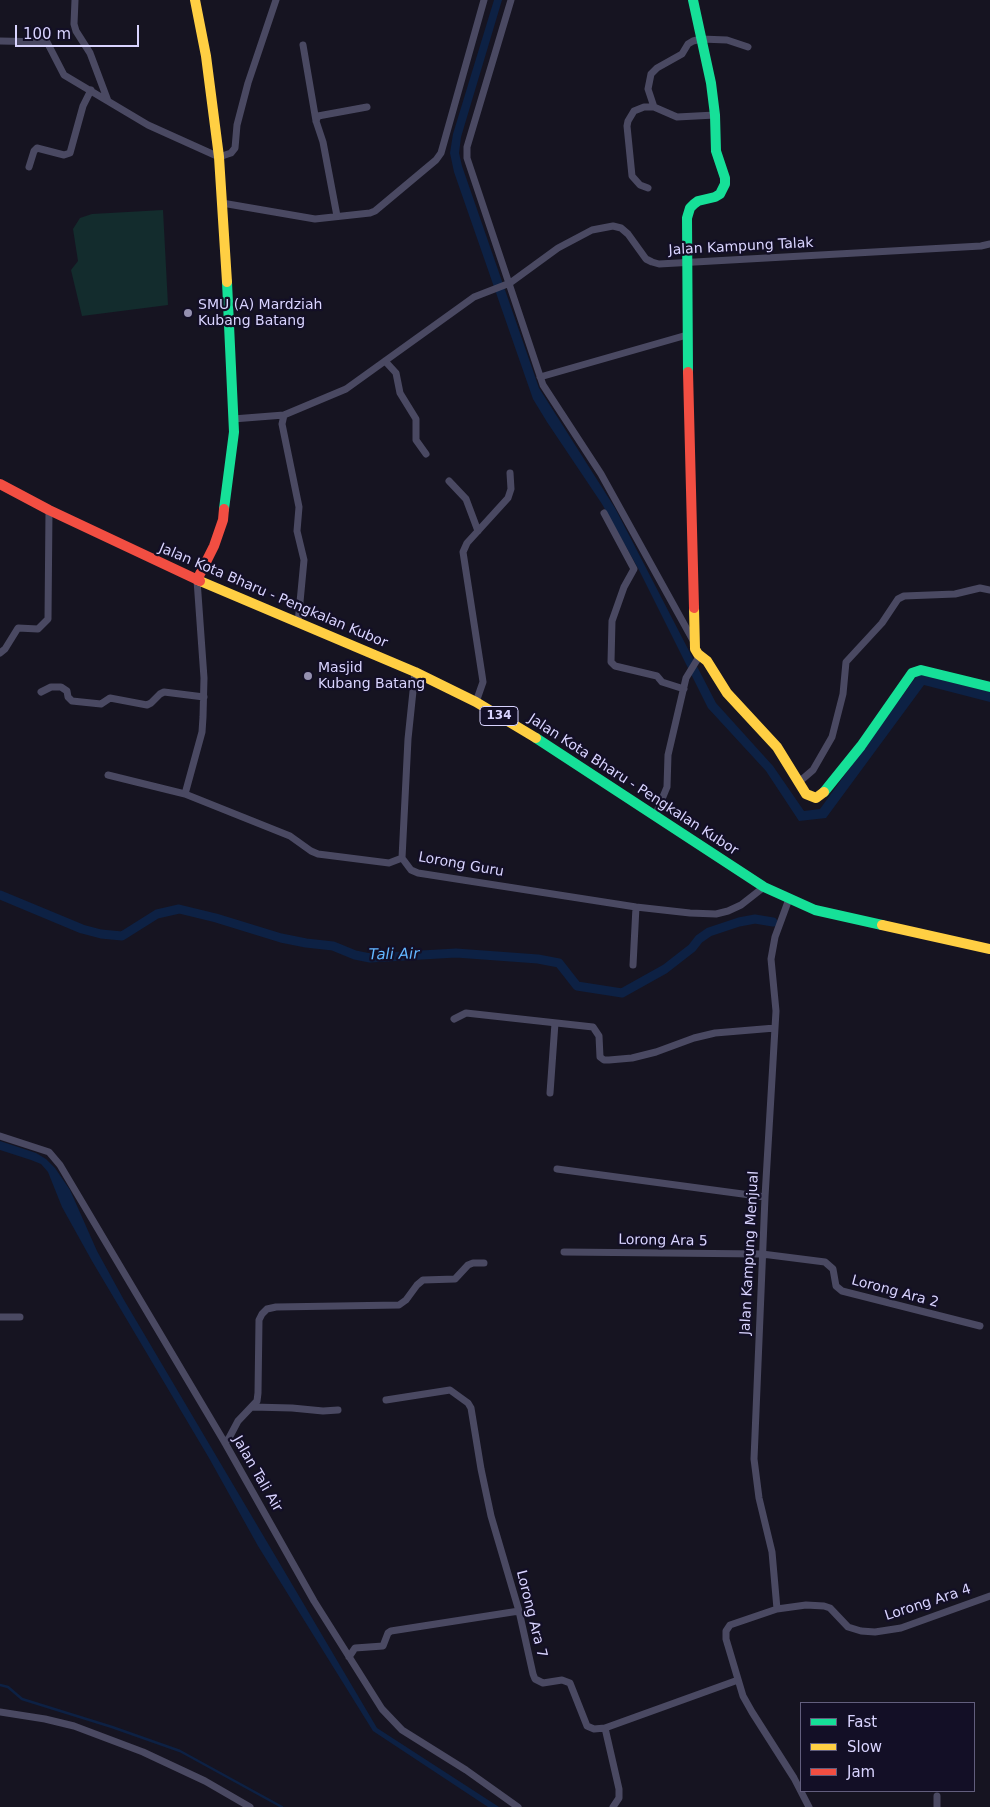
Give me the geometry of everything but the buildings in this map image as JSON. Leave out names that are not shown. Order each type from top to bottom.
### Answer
[{"type":"street","points":[[75,0],[74,24],[76,31],[90,53],[108,101]]},
{"type":"street","points":[[185,794],[202,732],[204,698],[197,580],[214,546],[223,520],[233,442],[219,157],[206,56],[194,0]]},
{"type":"street","points":[[0,40],[47,42],[63,74],[148,126],[219,157],[231,152],[235,148],[237,125],[248,83],[276,0]]},
{"type":"street","points":[[222,203],[315,219],[375,211],[440,156],[484,0]]},
{"type":"street","points":[[511,0],[466,153],[543,385],[601,474],[694,642]]},
{"type":"street","points":[[693,0],[711,83],[715,115],[716,151],[722,165],[725,184],[720,194],[698,202],[690,208],[687,218],[687,335],[694,649],[699,658],[710,665],[727,693],[777,747],[806,794],[816,798],[824,792],[860,746],[909,676],[917,671],[926,671],[990,687]]},
{"type":"street","points":[[654,107],[648,86],[651,74],[657,68],[682,54],[691,42],[701,39],[727,40],[748,47]]},
{"type":"street","points":[[303,45],[316,121],[323,142],[337,216]]},
{"type":"street","points":[[29,167],[34,151],[37,148],[64,155],[70,153],[84,106],[91,90]]},
{"type":"street","points":[[316,121],[318,116],[367,107]]},
{"type":"street","points":[[648,188],[640,185],[632,176],[627,126],[628,120],[634,111],[644,107],[654,107],[677,117],[715,115]]},
{"type":"street","name":"Jalan Kampung Talak","points":[[233,419],[284,415],[346,389],[474,297],[508,284],[558,248],[592,230],[617,227],[625,231],[643,256],[652,262],[688,262],[990,244]]},
{"type":"street","points":[[540,377],[687,335]]},
{"type":"street","points":[[385,361],[396,373],[400,393],[416,419],[416,440],[426,454]]},
{"type":"street","points":[[284,415],[282,424],[297,490],[300,510],[297,531],[304,560],[298,623]]},
{"type":"street","points":[[476,702],[483,682],[462,555],[465,546],[509,495],[510,473]]},
{"type":"street","points":[[449,481],[466,499],[478,531]]},
{"type":"street","name":"Jalan Kota Bharu - Pengkalan Kubor","points":[[0,484],[49,510],[197,580],[415,672],[476,702],[518,727],[764,887],[789,899],[815,910],[990,949]]},
{"type":"street","points":[[0,653],[6,649],[18,628],[38,629],[48,619],[49,510]]},
{"type":"street","points":[[604,513],[634,569],[624,586],[612,621],[611,662],[615,666],[656,676],[662,682],[684,689]]},
{"type":"street","points":[[799,782],[813,770],[832,737],[843,693],[846,662],[882,624],[898,598],[904,596],[955,594],[980,588],[990,590]]},
{"type":"street","points":[[655,816],[667,787],[668,755],[688,674],[699,658]]},
{"type":"street","points":[[402,858],[408,740],[415,672]]},
{"type":"street","points":[[41,692],[51,687],[62,687],[72,701],[101,704],[110,698],[149,704],[164,692],[204,698]]},
{"type":"street","name":"Lorong Guru","points":[[108,775],[185,794],[290,836],[318,854],[389,863],[402,858],[407,865],[418,873],[636,907],[690,913],[716,914],[728,911],[764,887]]},
{"type":"street","name":"Jalan Kampung Menjual","points":[[777,1609],[772,1552],[759,1498],[754,1459],[764,1197],[776,1011],[772,960],[775,937],[789,899]]},
{"type":"street","points":[[633,966],[636,907]]},
{"type":"street","points":[[454,1018],[466,1013],[593,1027],[599,1036],[600,1057],[604,1060],[632,1058],[715,1033],[775,1028]]},
{"type":"street","points":[[550,1093],[555,1023]]},
{"type":"street","name":"Jalan Tali Air","points":[[0,1136],[49,1152],[55,1158],[225,1443],[314,1601],[382,1709],[402,1730],[466,1770],[518,1807]]},
{"type":"street","points":[[557,1169],[764,1197]]},
{"type":"street","name":"Lorong Ara 5","points":[[564,1252],[762,1254]]},
{"type":"street","name":"Lorong Ara 2","points":[[762,1254],[825,1262],[833,1269],[836,1286],[842,1291],[980,1326]]},
{"type":"street","points":[[225,1443],[238,1421],[256,1401],[258,1393],[258,1320],[267,1309],[276,1307],[399,1305],[406,1300],[416,1285],[423,1280],[455,1279],[468,1265],[484,1263]]},
{"type":"street","points":[[0,1317],[20,1318]]},
{"type":"street","name":"Lorong Ara 7","points":[[386,1400],[450,1390],[468,1403],[491,1516],[519,1611],[535,1679],[543,1683],[562,1680],[570,1683],[587,1726],[594,1729],[605,1728]]},
{"type":"street","points":[[252,1407],[323,1411],[338,1410]]},
{"type":"street","name":"Lorong Ara 4","points":[[800,1791],[782,1758],[752,1712],[738,1680],[726,1639],[726,1631],[730,1625],[777,1609],[806,1605],[830,1608],[848,1627],[861,1631],[875,1632],[901,1628],[990,1596]]},
{"type":"street","points":[[349,1657],[356,1648],[383,1646],[388,1633],[392,1630],[519,1611]]},
{"type":"street","points":[[613,1807],[619,1798],[619,1789],[605,1728],[738,1680]]},
{"type":"street","points":[[0,1712],[74,1726],[143,1752],[205,1781],[250,1807]]},
{"type":"street","name":"Lorong Ara 4","points":[[801,1792],[809,1807]]},
{"type":"street","points":[[937,1796],[937,1807]]},
{"type":"green space","points":[[163,210],[168,305],[82,316],[71,270],[78,261],[73,229],[80,218],[92,214]]},
{"type":"water","points":[[494,0],[502,0],[461,137],[459,153],[462,166],[539,388],[615,508],[716,703],[773,766],[804,811],[820,809],[918,674],[990,692],[990,702],[924,685],[826,818],[799,821],[766,771],[708,708],[639,570],[602,504],[533,399],[454,172],[450,153],[453,134]]},
{"type":"water","points":[[0,1141],[36,1153],[46,1159],[55,1168],[70,1190],[97,1251],[124,1300],[377,1728],[499,1807],[488,1807],[373,1731],[258,1546],[209,1458],[92,1261],[62,1207],[48,1172],[41,1164],[0,1150]]},
{"type":"waterway","name":"Tali Air","points":[[0,895],[82,929],[101,934],[122,936],[157,914],[179,909],[281,938],[333,946],[355,955],[370,958],[456,953],[538,959],[559,963],[577,986],[622,993],[665,969],[709,932],[755,919],[773,922]]},
{"type":"waterway","points":[[0,1685],[8,1687],[22,1699],[112,1727],[180,1751],[282,1807]]},
{"type":"traffic: fast","points":[[688,372],[687,218],[690,208],[694,204],[720,194],[725,184],[725,178],[716,151],[715,115],[711,83],[693,0]]},
{"type":"traffic: fast","points":[[224,509],[234,432],[227,282]]},
{"type":"traffic: fast","points":[[824,792],[861,746],[912,673],[921,670],[990,687]]},
{"type":"traffic: fast","points":[[536,738],[764,887],[815,910],[882,925]]},
{"type":"traffic: slow","points":[[195,0],[206,56],[219,157],[227,282]]},
{"type":"traffic: slow","points":[[200,581],[415,672],[476,702],[536,738]]},
{"type":"traffic: slow","points":[[694,608],[695,649],[698,654],[707,661],[727,693],[777,747],[806,794],[816,798],[824,792]]},
{"type":"traffic: slow","points":[[882,925],[990,949]]},
{"type":"traffic: jam","points":[[688,372],[694,608]]},
{"type":"traffic: jam","points":[[0,484],[49,510],[200,581]]},
{"type":"traffic: jam","points":[[197,580],[214,546],[223,520],[224,509]]},
{"type":"place","name":"SMU (A) Mardziah Kubang Batang","points":[[188,313]]},
{"type":"place","name":"Masjid Kubang Batang","points":[[308,676]]}]
